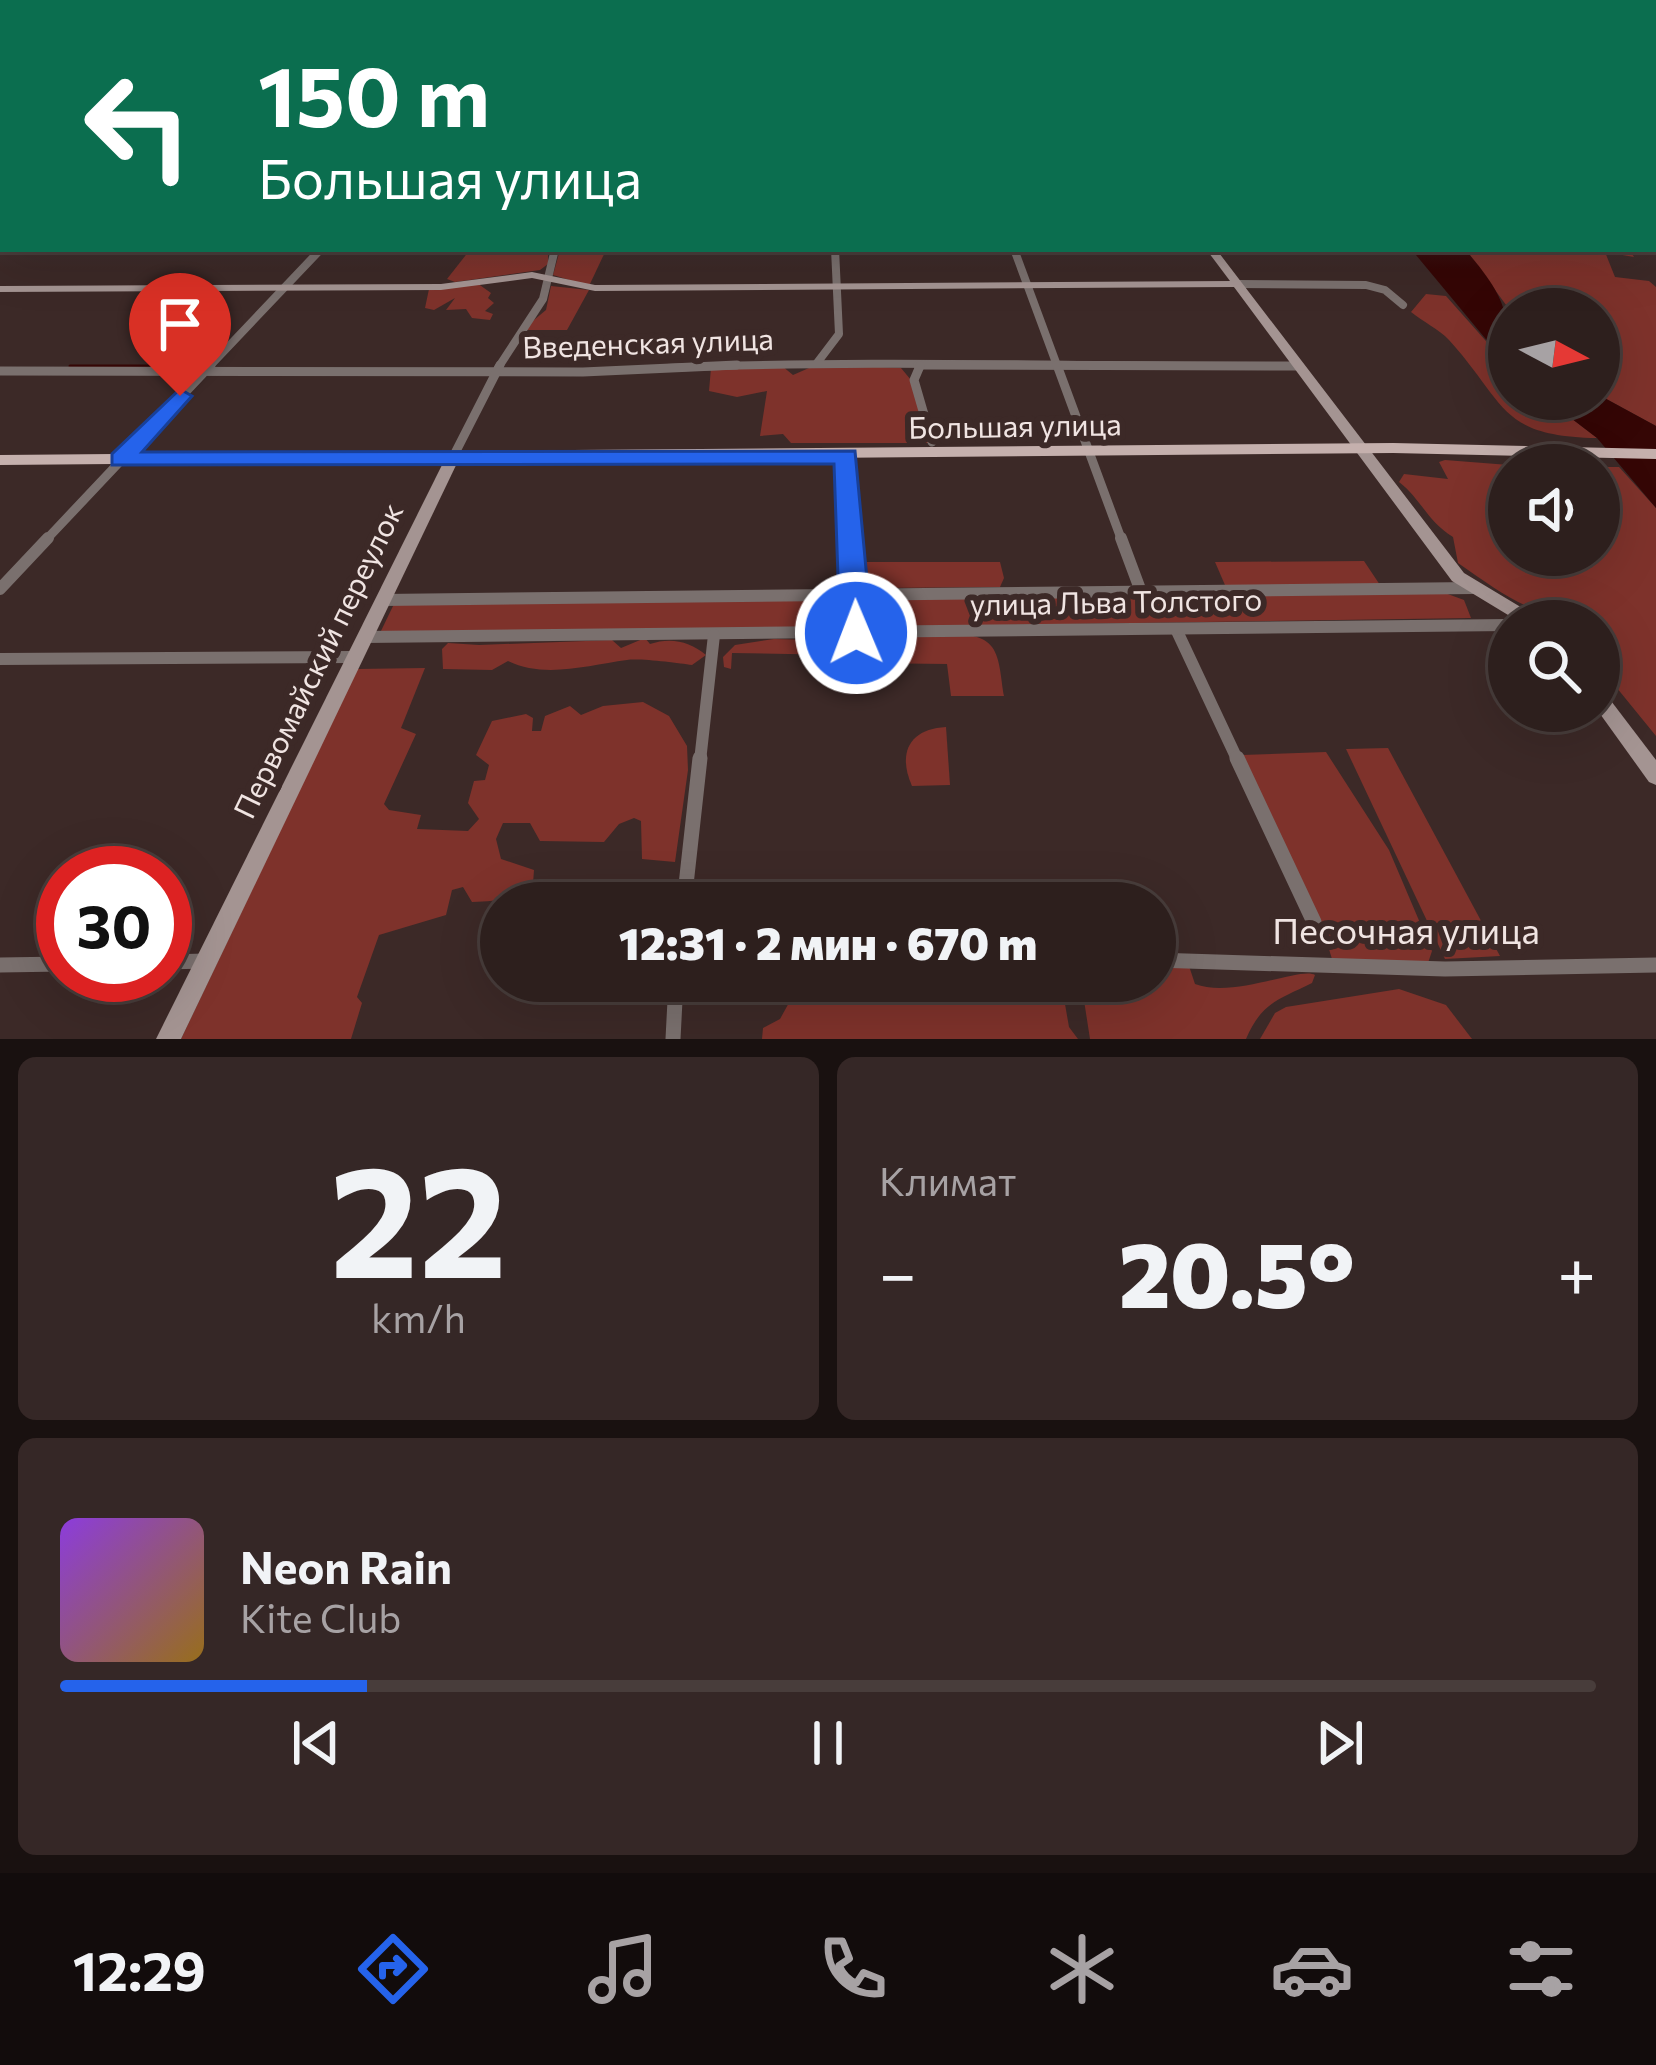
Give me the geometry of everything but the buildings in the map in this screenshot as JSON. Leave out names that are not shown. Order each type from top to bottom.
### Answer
[{"type":"main road","name":"Большая улица","points":[[0,460],[1365,448],[1656,454]]},
{"type":"street","points":[[0,589],[318,252]]},
{"type":"street","name":"Первомайский переулок","points":[[168,1039],[452,458],[542,299],[554,252]]},
{"type":"street","points":[[817,362],[839,334],[835,252]]},
{"type":"street","points":[[1015,252],[1140,589]]},
{"type":"street","points":[[1213,252],[1458,577],[1494,600]]},
{"type":"street","points":[[0,289],[442,286],[547,277],[595,288],[1366,285],[1384,290],[1403,305]]},
{"type":"street","name":"Введенская улица","points":[[0,370],[496,373],[817,362],[1059,368],[1296,366]]},
{"type":"street","points":[[920,366],[914,380],[932,442]]},
{"type":"street","points":[[847,456],[856,633]]},
{"type":"street","name":"улица Льва Толстого","points":[[383,600],[1473,588]]},
{"type":"street","name":"улица Льва Толстого","points":[[0,659],[714,634],[1488,625]]},
{"type":"street","points":[[1176,629],[1314,922]]},
{"type":"street","points":[[685,882],[714,634]]},
{"type":"street","points":[[1620,727],[1656,776]]},
{"type":"street","points":[[192,961],[206,961]]},
{"type":"street","name":"Песочная улица","points":[[1176,961],[1444,969],[1656,965]]},
{"type":"street","points":[[0,965],[36,964]]},
{"type":"street","points":[[673,1039],[675,1002]]},
{"type":"shaded area","points":[[468,252],[548,252],[548,264],[540,270],[455,282],[447,279]]},
{"type":"shaded area","points":[[559,252],[605,252],[589,286],[553,275]]},
{"type":"shaded area","points":[[1413,252],[1467,252],[1493,288],[1488,288],[1488,342]]},
{"type":"shaded area","points":[[1467,252],[1605,252],[1615,277],[1649,281],[1656,287],[1656,426],[1620,406],[1620,288],[1494,288]]},
{"type":"shaded area","points":[[477,283],[491,293],[488,298],[494,303],[485,311],[493,314],[490,320],[472,318],[466,309],[446,310],[455,298],[434,310],[425,308],[429,289]]},
{"type":"shaded area","points":[[551,286],[589,290],[567,330],[522,330],[546,310]]},
{"type":"shaded area","points":[[1426,294],[1446,296],[1488,343],[1488,390],[1449,340],[1411,312]]},
{"type":"shaded area","points":[[818,364],[901,368],[911,380],[929,443],[791,443],[783,434],[760,436],[767,391],[737,397],[709,391],[711,368],[782,366],[793,375]]},
{"type":"shaded area","points":[[1620,406],[1656,426],[1656,508],[1620,465],[1620,444],[1602,444],[1573,420],[1620,420]]},
{"type":"shaded area","points":[[1518,420],[1573,420],[1597,438],[1540,431]]},
{"type":"shaded area","points":[[1439,462],[1488,463],[1488,576],[1620,576],[1620,468],[1656,508],[1656,736],[1620,692],[1620,600],[1516,600],[1458,563],[1453,537],[1399,482],[1404,474],[1448,479]]},
{"type":"shaded area","points":[[1364,561],[1380,585],[1225,585],[1215,562]]},
{"type":"shaded area","points":[[861,562],[1000,562],[1004,578],[1000,587],[874,588],[862,583]]},
{"type":"shaded area","points":[[1445,593],[1464,600],[1471,618],[870,627],[867,599]]},
{"type":"shaded area","points":[[849,598],[851,627],[380,633],[394,604]]},
{"type":"shaded area","points":[[961,634],[985,640],[997,658],[1004,696],[951,696],[947,664],[864,663],[862,651],[893,650],[896,637]]},
{"type":"shaded area","points":[[645,638],[650,644],[687,644],[706,655],[692,665],[633,660],[552,670],[508,661],[492,670],[443,669],[442,649],[448,643],[612,640],[621,648]]},
{"type":"shaded area","points":[[774,639],[820,640],[821,652],[852,651],[853,662],[844,664],[843,655],[732,653],[731,669],[724,667],[723,657],[735,645]]},
{"type":"shaded area","points":[[425,668],[401,728],[416,734],[384,804],[389,810],[421,815],[417,829],[468,831],[479,819],[468,803],[474,781],[485,780],[489,765],[476,755],[492,721],[526,714],[533,718],[532,731],[541,731],[545,716],[570,706],[581,715],[603,706],[643,702],[669,716],[687,746],[688,770],[675,862],[642,859],[641,821],[634,818],[619,824],[604,842],[540,841],[530,823],[503,823],[496,839],[501,859],[534,870],[533,882],[480,882],[480,902],[472,902],[463,887],[452,890],[446,915],[379,935],[357,997],[362,1003],[351,1039],[181,1039],[357,669]]},
{"type":"shaded area","points":[[946,727],[950,785],[912,786],[906,763],[910,744],[923,732]]},
{"type":"shaded area","points":[[1388,748],[1500,956],[1445,959],[1346,749]]},
{"type":"shaded area","points":[[1326,752],[1389,850],[1432,951],[1427,966],[1332,959],[1321,923],[1242,755]]},
{"type":"shaded area","points":[[1176,966],[1189,966],[1195,984],[1211,988],[1315,975],[1312,983],[1265,1010],[1246,1039],[1090,1039],[1084,1002],[1176,1002]]},
{"type":"shaded area","points":[[1399,989],[1446,1005],[1472,1039],[1260,1039],[1275,1013],[1286,1007]]},
{"type":"shaded area","points":[[789,1002],[1065,1002],[1069,1027],[1078,1039],[762,1039],[763,1028],[780,1019]]},
{"type":"waterway","points":[[70,366],[155,366]]},
{"type":"route","points":[[180,396],[121,459],[847,456],[856,633]]}]
